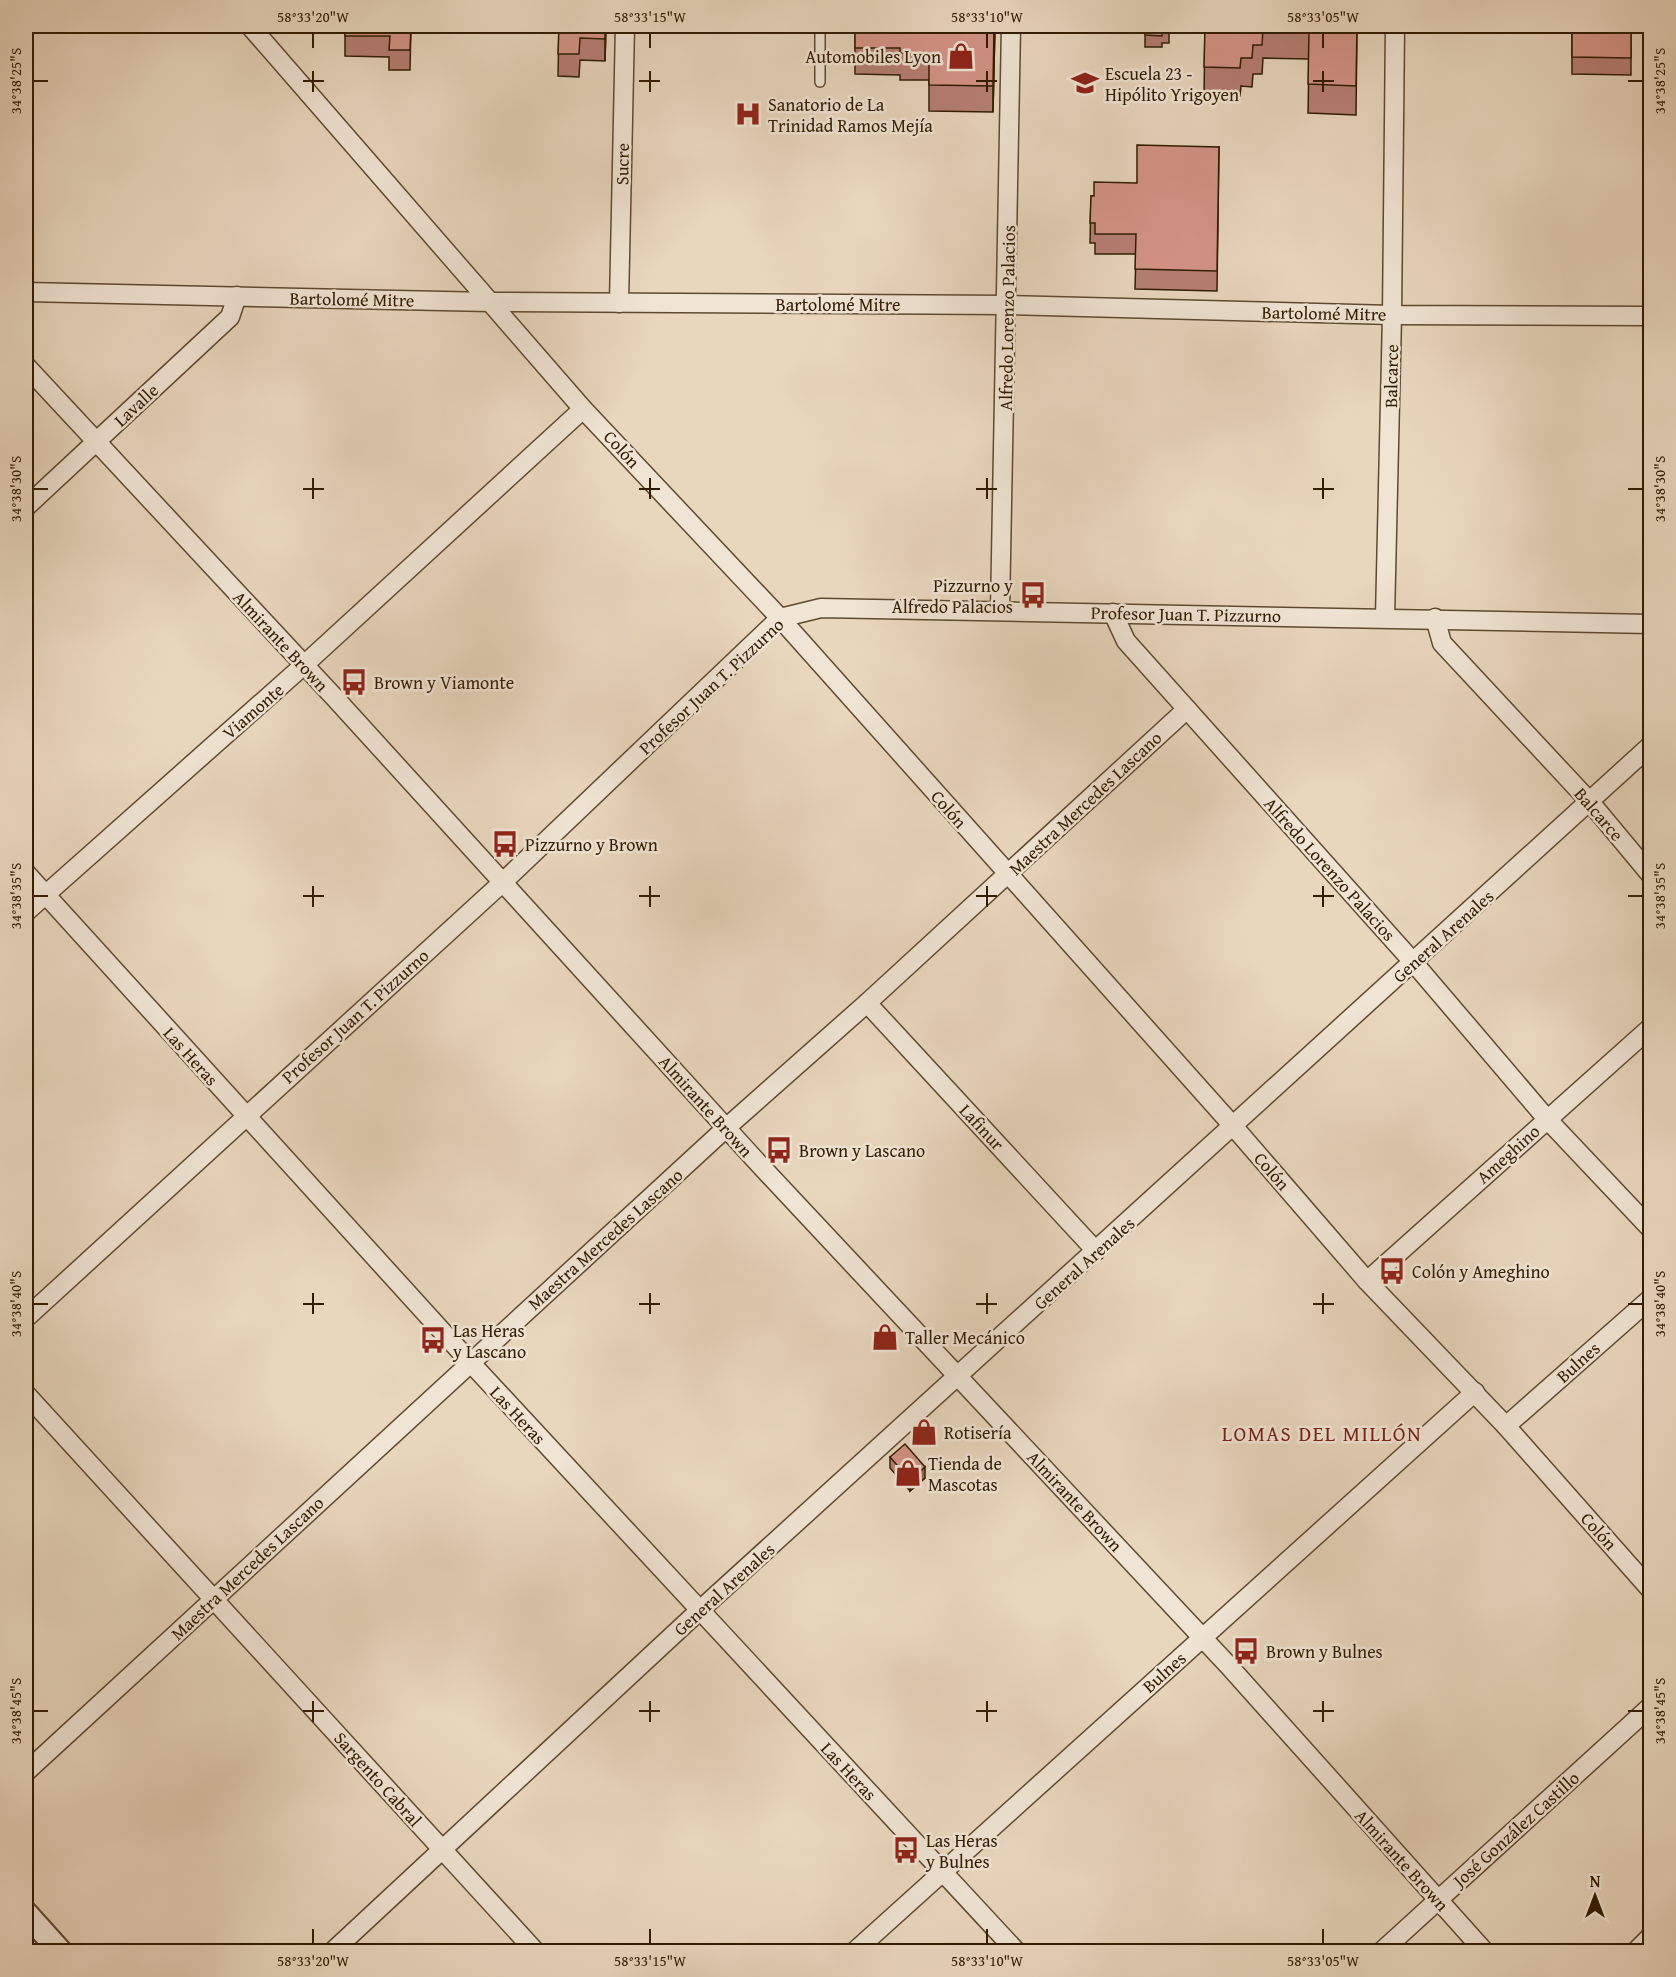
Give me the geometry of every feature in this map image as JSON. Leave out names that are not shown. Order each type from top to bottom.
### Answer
[{"type":"street","name":"Colón","points":[[250,26],[583,409],[780,618],[1234,1127],[1367,1281],[1475,1392],[1650,1589]]},
{"type":"street","name":"Sucre","points":[[619,303],[625,26]]},
{"type":"street","name":"Alfredo Lorenzo Palacios","points":[[1000,610],[1008,305],[1011,26]]},
{"type":"street","name":"Balcarce","points":[[1385,618],[1392,315],[1395,26]]},
{"type":"street","name":"Bartolomé Mitre","points":[[26,292],[490,302],[1008,305],[1392,315],[1650,316]]},
{"type":"street","name":"Lavalle","points":[[26,507],[230,317],[237,296]]},
{"type":"street","name":"Almirante Brown","points":[[26,366],[304,665],[726,1128],[1202,1638],[1485,1952]]},
{"type":"street","name":"Viamonte","points":[[26,912],[304,665],[583,409]]},
{"type":"street","name":"Profesor Juan T. Pizzurno","points":[[26,1318],[245,1115],[503,882],[780,618],[821,608],[1435,618],[1650,624]]},
{"type":"street","name":"Alfredo Lorenzo Palacios","points":[[1113,613],[1126,641],[1414,963],[1547,1119],[1650,1228]]},
{"type":"street","name":"Balcarce","points":[[1435,618],[1442,643],[1590,802],[1650,874]]},
{"type":"street","name":"Maestra Mercedes Lascano","points":[[26,1772],[470,1362],[726,1128],[867,1003],[1187,709]]},
{"type":"street","name":"General Arenales","points":[[332,1952],[700,1610],[1234,1127],[1650,746]]},
{"type":"street","name":"Las Heras","points":[[26,873],[470,1362],[1017,1952]]},
{"type":"street","name":"Lafinur","points":[[867,1003],[1096,1251]]},
{"type":"street","name":"Ameghino","points":[[1367,1281],[1650,1028]]},
{"type":"street","name":"Bulnes","points":[[1506,1426],[1650,1299]]},
{"type":"street","name":"Bulnes","points":[[854,1952],[1475,1392]]},
{"type":"street","name":"Sargento Cabral","points":[[26,1394],[536,1952]]},
{"type":"street","name":"José González Castillo","points":[[1381,1952],[1650,1707]]},
{"type":"street","points":[[26,1913],[61,1952]]},
{"type":"street","points":[[1635,1952],[1650,1937]]},
{"type":"lane","points":[[820,26],[820,82]]},
{"type":"building","points":[[345,26],[411,26],[410,50],[389,50],[390,36],[345,36]]},
{"type":"building","points":[[559,26],[605,26],[605,39],[580,38],[579,54],[558,54]]},
{"type":"building","name":"Automobiles Lyon","points":[[855,26],[994,26],[993,86],[929,85],[929,54],[900,53],[900,48],[855,48]]},
{"type":"building","points":[[1145,26],[1169,26],[1169,32],[1162,32],[1162,36],[1145,35]]},
{"type":"building","points":[[1205,26],[1357,26],[1356,86],[1308,84],[1309,30],[1263,29],[1262,45],[1253,45],[1252,58],[1241,58],[1240,68],[1204,67]]},
{"type":"building","points":[[1572,26],[1631,26],[1631,58],[1572,57]]},
{"type":"building","points":[[1137,145],[1219,147],[1217,271],[1135,269],[1136,234],[1095,234],[1095,223],[1090,223],[1094,182],[1137,183]]},
{"type":"building","points":[[905,1444],[925,1467],[910,1480],[890,1457]]},
{"type":"place","name":"Automobiles Lyon","points":[[961,56]]},
{"type":"place","name":"Escuela 23 - Hipólito Yrigoyen","points":[[1085,83]]},
{"type":"place","name":"Sanatorio de La Trinidad Ramos Mejía","points":[[748,114]]},
{"type":"place","name":"Pizzurno y Alfredo Palacios","points":[[1033,595]]},
{"type":"place","name":"Brown y Viamonte","points":[[354,682]]},
{"type":"place","name":"Pizzurno y Brown","points":[[505,844]]},
{"type":"place","name":"Brown y Lascano","points":[[779,1150]]},
{"type":"place","name":"Colón y Ameghino","points":[[1392,1271]]},
{"type":"place","name":"Taller Mecánico","points":[[885,1337]]},
{"type":"place","name":"Las Heras y Lascano","points":[[433,1340]]},
{"type":"place","name":"Rotisería","points":[[924,1432]]},
{"type":"place","name":"Tienda de Mascotas","points":[[908,1473]]},
{"type":"place","name":"Brown y Bulnes","points":[[1246,1651]]},
{"type":"place","name":"Las Heras y Bulnes","points":[[906,1850]]},
{"type":"district","name":"LOMAS DEL MILLÓN","points":[[1322,1433]]}]
